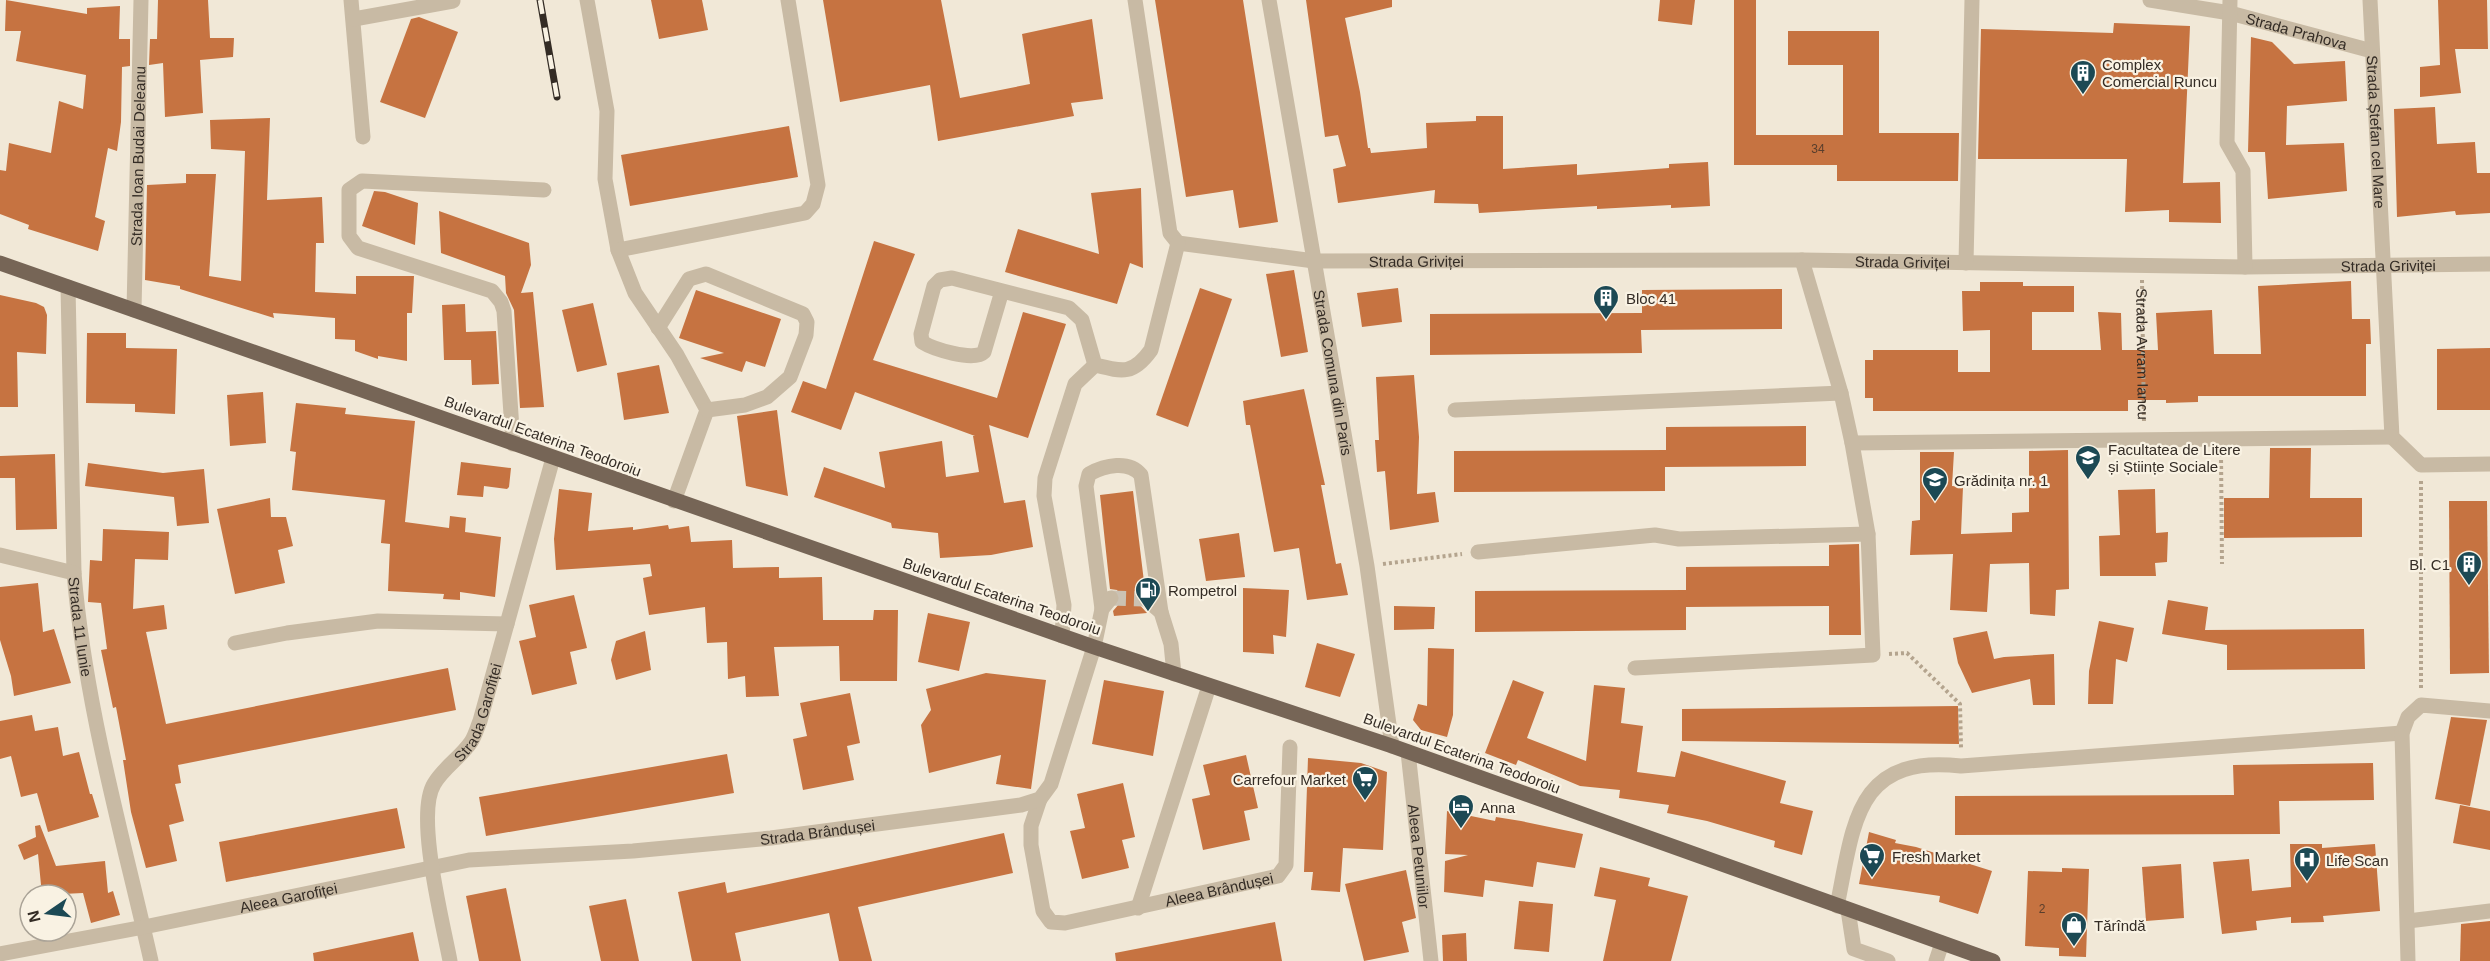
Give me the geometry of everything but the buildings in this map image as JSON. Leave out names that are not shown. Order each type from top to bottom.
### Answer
[{"type":"main road","name":"Bulevardul Ecaterina Teodoroiu","points":[[0,263],[1062,636],[1392,746],[1993,961]]},
{"type":"street","name":"Strada Ioan Budai Deleanu","points":[[134,310],[141,0]]},
{"type":"street","points":[[351,0],[363,137]]},
{"type":"street","points":[[587,0],[607,111],[605,179],[618,250],[634,293],[677,356],[707,410],[674,501]]},
{"type":"street","points":[[618,250],[805,213],[813,204],[818,185],[788,0]]},
{"type":"street","points":[[1095,366],[1130,371],[1140,365],[1151,350],[1178,243],[1170,232],[1135,0]]},
{"type":"street","name":"Strada Comuna din Paris","points":[[1269,0],[1367,566],[1392,746]]},
{"type":"street","points":[[1966,263],[1972,0]]},
{"type":"street","name":"Strada Prahova","points":[[2150,0],[2230,6],[2372,51]]},
{"type":"street","name":"Strada Ștefan cel Mare","points":[[2370,0],[2392,437]]},
{"type":"street","points":[[354,19],[453,1]]},
{"type":"street","points":[[2230,6],[2227,143],[2243,171],[2246,267]]},
{"type":"street","points":[[513,444],[504,311],[501,302],[492,291],[358,248],[349,236],[350,190],[362,181],[544,190]]},
{"type":"street","name":"Strada Griviței","points":[[1178,243],[1314,261],[1802,260],[2246,267],[2490,264]]},
{"type":"street","points":[[1635,668],[1873,655],[1868,534],[1852,443],[1802,260]]},
{"type":"street","points":[[658,328],[689,279],[706,274],[803,314],[807,322],[807,335],[790,377],[767,397],[745,405],[707,410]]},
{"type":"street","points":[[1002,291],[984,352],[980,356],[970,357],[929,347],[922,342],[921,334],[934,286],[940,280],[952,278],[1069,308],[1082,320],[1095,366]]},
{"type":"street","name":"Strada 11 Iunie","points":[[68,286],[74,573],[87,682],[120,837],[151,961]]},
{"type":"street","points":[[1062,636],[1064,605],[1044,496],[1045,478],[1075,384],[1095,366]]},
{"type":"street","points":[[1455,410],[1840,393]]},
{"type":"street","points":[[1852,443],[2145,442],[2392,437],[2421,465],[2490,464]]},
{"type":"street","name":"Strada Garofiței","points":[[450,961],[427,824],[428,798],[433,785],[443,771],[471,742],[480,721],[553,458]]},
{"type":"street","points":[[1040,799],[1051,784],[1107,603],[1086,486],[1089,474],[1099,468],[1128,465],[1135,468],[1141,475],[1161,612],[1171,644],[1174,674]]},
{"type":"street","points":[[1478,552],[1655,535],[1678,539],[1868,534]]},
{"type":"street","points":[[0,555],[74,573]]},
{"type":"street","points":[[1146,599],[1161,612]]},
{"type":"street","points":[[235,643],[298,631],[378,621],[507,624]]},
{"type":"street","name":"Aleea Brândușei","points":[[1138,908],[1209,686]]},
{"type":"street","points":[[2408,961],[2402,733],[2408,717],[2421,705],[2490,711]]},
{"type":"street","points":[[1888,961],[1854,949],[1842,908],[1852,831],[1862,804],[1877,784],[1896,771],[1935,763],[1962,766],[2402,733]]},
{"type":"street","name":"Aleea Brândușei","points":[[1040,799],[1031,826],[1031,845],[1043,911],[1051,922],[1065,923],[1138,908],[1278,876],[1286,865],[1290,747]]},
{"type":"street","name":"Aleea Petuniilor","points":[[1408,752],[1431,961]]},
{"type":"street","name":"Strada Brândușei","points":[[433,866],[469,860],[633,851],[771,837],[1021,805],[1040,799]]},
{"type":"street","name":"Aleea Garofiței","points":[[0,954],[144,927],[433,866]]},
{"type":"street","points":[[2408,921],[2490,911]]},
{"type":"street","points":[[1936,961],[1942,944]]},
{"type":"path","name":"Strada Avram Iancu","points":[[2142,265],[2145,442]]},
{"type":"path","points":[[2221,440],[2222,564]]},
{"type":"path","points":[[2421,465],[2421,705]]},
{"type":"path","points":[[1367,566],[1478,552]]},
{"type":"path","points":[[1873,655],[1907,653],[1960,704],[1962,766]]},
{"type":"tunnel","points":[[1111,598],[1146,599]]},
{"type":"railway","points":[[540,0],[557,97]]},
{"type":"place","name":"Complex Comercial Runcu","points":[[2083,96]]},
{"type":"place","name":"Bloc 41","points":[[1606,321]]},
{"type":"place","name":"Facultatea de Litere și Științe Sociale","points":[[2088,481]]},
{"type":"place","name":"Grădinița nr. 1","points":[[1935,503]]},
{"type":"place","name":"Bl. C1","points":[[2469,587]]},
{"type":"place","name":"Rompetrol","points":[[1148,613]]},
{"type":"place","name":"Carrefour Market","points":[[1365,802]]},
{"type":"place","name":"Anna","points":[[1461,830]]},
{"type":"place","name":"Fresh Market","points":[[1872,879]]},
{"type":"place","name":"Life Scan","points":[[2307,883]]},
{"type":"place","name":"Tărîndă","points":[[2074,948]]}]
